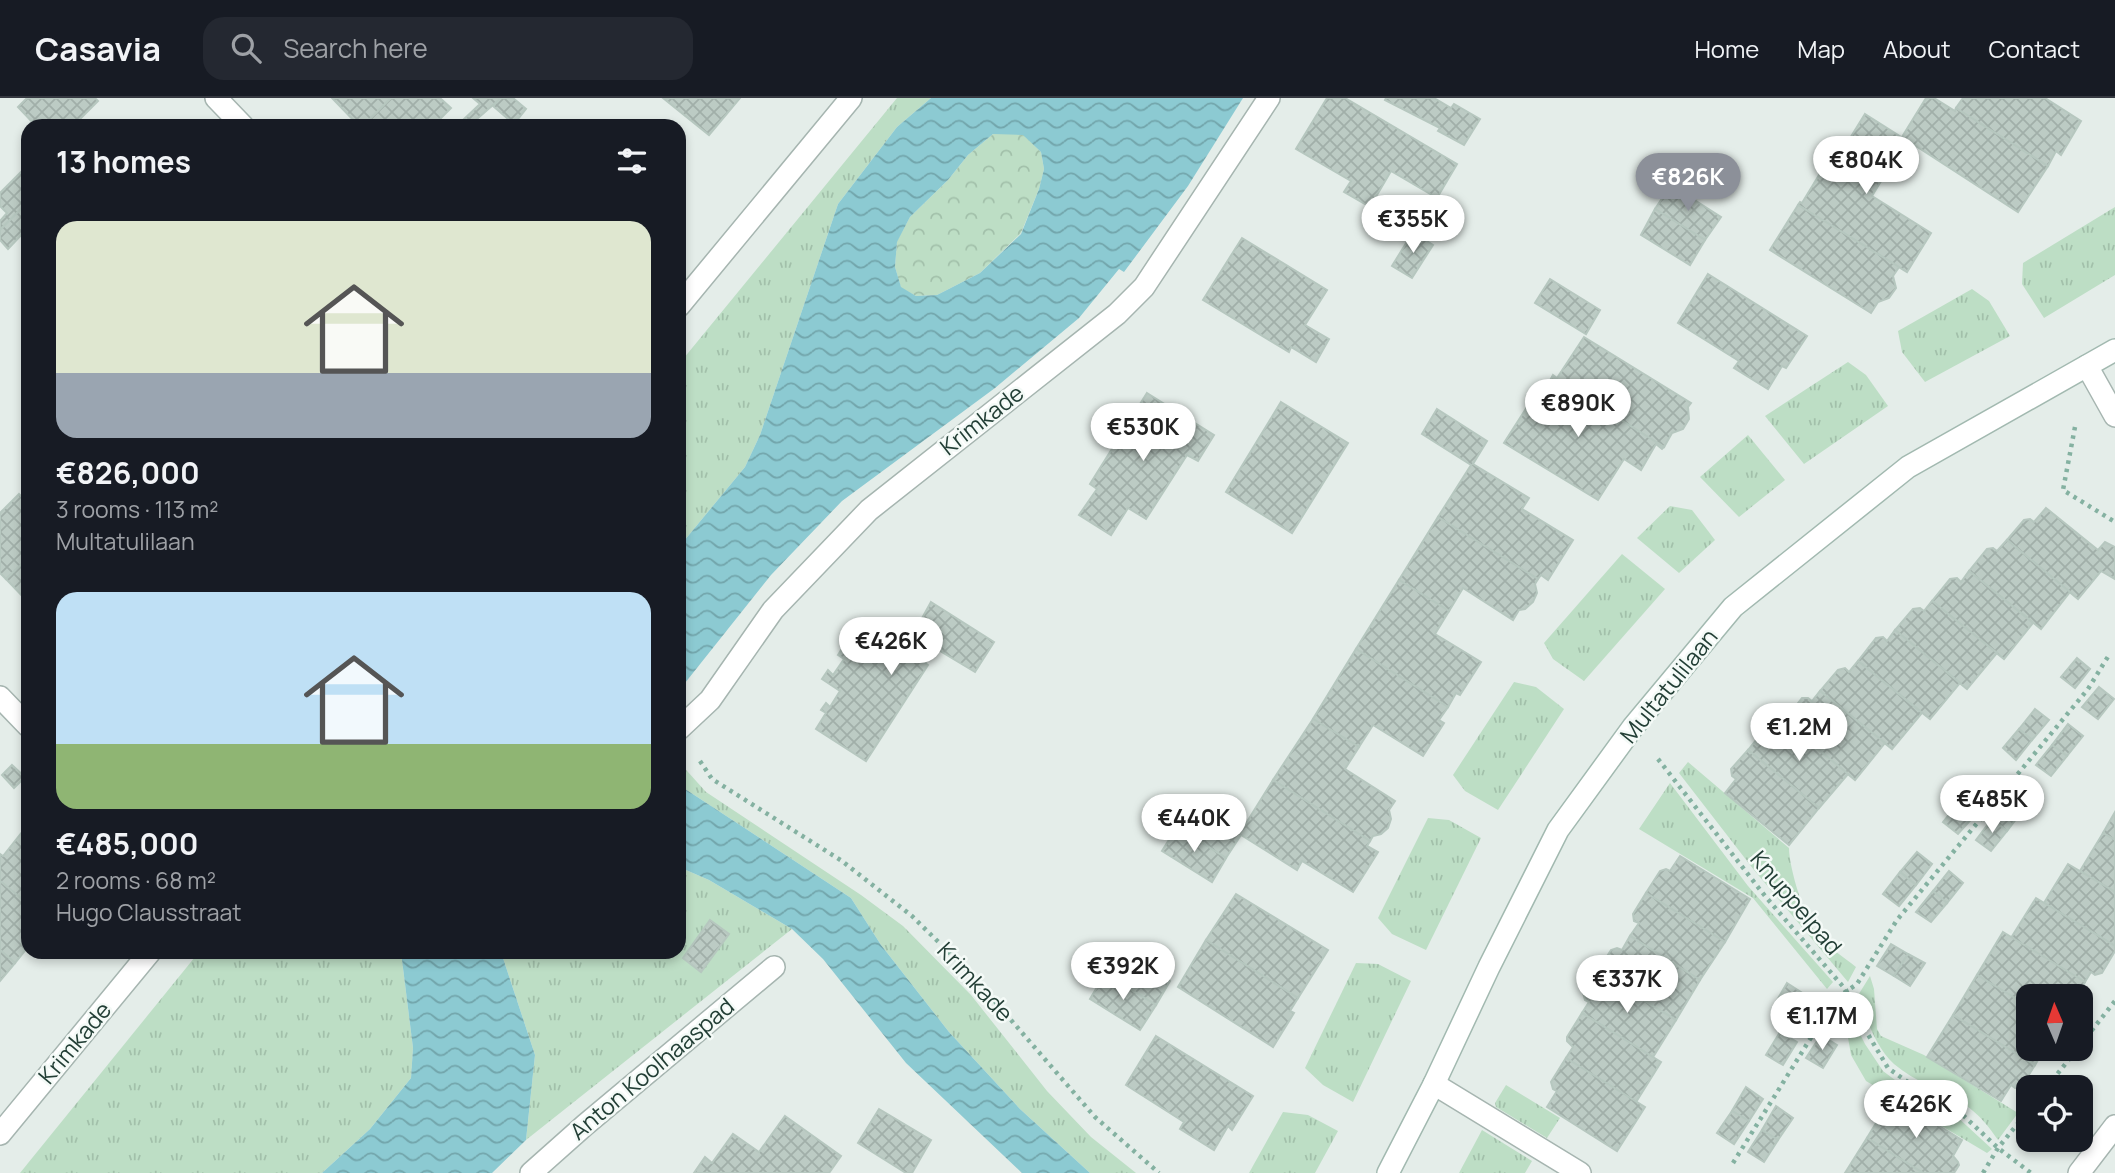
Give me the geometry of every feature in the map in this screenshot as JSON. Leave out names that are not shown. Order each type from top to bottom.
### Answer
[{"type":"street","points":[[216,98],[236,119]]},
{"type":"street","points":[[686,297],[850,98]]},
{"type":"street","name":"Krimkade","points":[[686,722],[710,700],[773,610],[869,510],[1117,314],[1144,287],[1269,98]]},
{"type":"street","name":"Multatulilaan","points":[[1388,1173],[1558,830],[1633,727],[1733,607],[1909,467],[2115,349]]},
{"type":"street","points":[[2087,366],[2115,416]]},
{"type":"street","points":[[0,697],[21,719]]},
{"type":"street","name":"Krimkade","points":[[0,1134],[144,959]]},
{"type":"street","name":"Anton Koolhaaspad","points":[[531,1173],[584,1125],[774,967]]},
{"type":"street","points":[[1434,1084],[1580,1173]]},
{"type":"street","points":[[2080,1173],[2115,1126]]},
{"type":"path","points":[[2087,366],[2063,490],[2115,523]]},
{"type":"path","points":[[1733,1163],[1835,999],[1857,984],[1897,920],[2088,689],[2109,655]]},
{"type":"path","name":"Knuppelpad","points":[[1633,727],[1765,896],[1846,990],[1888,1068],[1912,1085],[1950,1103],[1998,1149],[2031,1173]]},
{"type":"path","name":"Krimkade","points":[[699,760],[712,779],[842,861],[912,916],[972,975],[1095,1117],[1159,1173]]},
{"type":"path","points":[[2093,1028],[2115,1001]]},
{"type":"path","points":[[2056,1075],[2067,1061]]},
{"type":"path","points":[[1983,1173],[2016,1126]]},
{"type":"green space","points":[[897,98],[931,98],[897,127],[838,204],[760,435],[745,467],[686,539],[686,355]]},
{"type":"green space","points":[[993,134],[1023,134],[1041,152],[1044,169],[1021,233],[980,273],[937,295],[916,296],[901,288],[895,267],[897,241],[910,217],[948,180],[968,155]]},
{"type":"green space","points":[[2115,207],[2115,275],[2044,318],[2022,284],[2023,263]]},
{"type":"green space","points":[[1972,289],[1989,301],[2010,336],[1925,382],[1902,352],[1898,331]]},
{"type":"green space","points":[[1848,362],[1866,375],[1888,406],[1804,464],[1765,416]]},
{"type":"green space","points":[[1748,435],[1785,480],[1739,517],[1700,477]]},
{"type":"green space","points":[[1670,506],[1692,510],[1715,540],[1679,573],[1637,538]]},
{"type":"green space","points":[[1622,554],[1665,589],[1584,681],[1553,659],[1544,643]]},
{"type":"green space","points":[[1514,682],[1536,687],[1564,709],[1498,810],[1465,791],[1453,775]]},
{"type":"green space","points":[[1688,762],[1789,848],[1799,893],[1813,928],[1818,936],[1856,967],[1848,982],[1754,870],[1679,773]]},
{"type":"green space","points":[[686,770],[706,792],[903,926],[971,995],[1047,1091],[1091,1137],[1136,1173],[1090,1173],[1020,1109],[949,1032],[881,945],[851,898],[686,790]]},
{"type":"green space","points":[[1670,783],[1748,886],[1833,982],[1827,989],[1753,898],[1639,829]]},
{"type":"green space","points":[[1428,818],[1449,820],[1481,838],[1426,950],[1392,934],[1378,918]]},
{"type":"green space","points":[[686,870],[709,880],[792,929],[526,1140],[535,1055],[503,959],[686,959]]},
{"type":"green space","points":[[193,959],[402,959],[413,1048],[411,1078],[370,1129],[322,1173],[20,1173]]},
{"type":"green space","points":[[1356,963],[1378,964],[1411,981],[1353,1102],[1323,1085],[1305,1068]]},
{"type":"green space","points":[[1870,976],[1874,989],[1877,1029],[1881,1036],[1924,1055],[2016,1112],[2016,1116],[1998,1140],[1970,1109],[1894,1064],[1872,1033],[1857,997]]},
{"type":"green space","points":[[1843,1000],[1865,1044],[1883,1071],[1919,1098],[1954,1114],[1992,1149],[1987,1153],[1866,1081],[1851,1055],[1847,1032],[1837,1009]]},
{"type":"green space","points":[[1506,1085],[1560,1118],[1547,1138],[1496,1107],[1495,1103]]},
{"type":"green space","points":[[1283,1112],[1308,1115],[1338,1131],[1315,1173],[1249,1173]]},
{"type":"green space","points":[[1482,1130],[1532,1161],[1525,1173],[1459,1173]]},
{"type":"water","points":[[931,98],[1243,98],[1188,186],[1124,272],[1119,269],[1079,318],[995,388],[842,501],[771,575],[686,682],[686,539],[745,467],[760,435],[838,204],[897,127]],"holes":[[[993,134],[1023,135],[1041,152],[1044,169],[1021,234],[980,273],[937,295],[916,296],[901,287],[895,267],[897,242],[910,217],[948,180],[968,155]]]},
{"type":"water","points":[[686,790],[851,898],[881,945],[949,1032],[1020,1109],[1090,1173],[1022,1173],[906,1063],[823,959],[792,929],[709,880],[686,870]]},
{"type":"water","points":[[402,959],[503,959],[535,1055],[526,1140],[492,1173],[322,1173],[370,1129],[411,1078],[413,1048]]},
{"type":"building","points":[[27,98],[95,98],[98,101],[80,119],[29,119],[18,107]]},
{"type":"building","points":[[332,98],[391,98],[370,119],[352,119]]},
{"type":"building","points":[[391,98],[440,98],[451,108],[440,119],[370,119]]},
{"type":"building","points":[[473,98],[501,98],[477,119],[464,119],[480,104]]},
{"type":"building","points":[[501,98],[513,98],[526,109],[518,119],[508,119],[493,106]]},
{"type":"building","points":[[663,98],[740,98],[709,135]]},
{"type":"building","points":[[1327,98],[1345,98],[1457,164],[1437,198],[1391,171],[1370,207],[1344,192],[1351,181],[1296,149]]},
{"type":"building","points":[[1434,98],[1451,108],[1454,104],[1480,119],[1464,145],[1438,131],[1440,128],[1385,100]]},
{"type":"building","points":[[1926,98],[1934,98],[1955,111],[1956,108],[2048,166],[2018,212],[1902,137]]},
{"type":"building","points":[[1963,98],[2045,98],[2081,121],[2061,155],[2056,151],[2048,166],[1956,108]]},
{"type":"building","points":[[1865,114],[1906,140],[1872,196],[1931,233],[1907,272],[1798,205],[1802,203],[1830,157],[1836,161]]},
{"type":"building","points":[[21,172],[21,209],[0,230],[0,221],[7,213],[0,206],[0,193]]},
{"type":"building","points":[[1671,185],[1721,217],[1705,240],[1655,209]]},
{"type":"building","points":[[1798,205],[1899,267],[1893,276],[1896,288],[1889,298],[1878,302],[1871,313],[1770,250]]},
{"type":"building","points":[[21,209],[21,235],[8,249],[0,240],[0,230]]},
{"type":"building","points":[[1655,209],[1705,240],[1690,265],[1641,235]]},
{"type":"building","points":[[1413,232],[1433,245],[1412,278],[1392,266]]},
{"type":"building","points":[[1242,238],[1327,290],[1305,325],[1329,339],[1316,362],[1291,347],[1289,352],[1203,300]]},
{"type":"building","points":[[1708,274],[1807,336],[1786,368],[1782,366],[1768,389],[1734,368],[1739,361],[1678,323]]},
{"type":"building","points":[[1550,279],[1600,310],[1586,334],[1535,303]]},
{"type":"building","points":[[1584,337],[1691,403],[1688,407],[1689,419],[1683,429],[1672,433],[1664,447],[1552,377],[1553,375],[1557,378]]},
{"type":"building","points":[[1552,377],[1664,447],[1662,449],[1656,444],[1641,470],[1624,459],[1598,500],[1504,443],[1534,396],[1538,399]]},
{"type":"building","points":[[1147,393],[1214,435],[1198,461],[1187,455],[1146,519],[1128,508],[1111,535],[1079,515],[1097,489],[1090,484]]},
{"type":"building","points":[[1281,402],[1348,443],[1292,533],[1226,492]]},
{"type":"building","points":[[1437,409],[1487,441],[1473,464],[1529,498],[1522,509],[1573,540],[1548,580],[1541,575],[1538,579],[1438,517],[1471,465],[1422,434]]},
{"type":"building","points":[[19,494],[21,496],[21,565],[6,579],[0,573],[0,513]]},
{"type":"building","points":[[2046,508],[2098,550],[2105,542],[2115,547],[2115,579],[2101,571],[2078,599],[2007,540],[2024,520],[2030,519],[2034,522]]},
{"type":"building","points":[[1438,517],[1538,579],[1533,602],[1525,609],[1519,610],[1513,620],[1463,588],[1449,611],[1399,580]]},
{"type":"building","points":[[2007,540],[2070,592],[2041,629],[1969,571],[1987,549],[1993,548],[1997,551]]},
{"type":"building","points":[[21,565],[21,595],[6,579]]},
{"type":"building","points":[[1969,571],[2033,623],[2004,659],[1932,601],[1950,579],[1957,578],[1961,582]]},
{"type":"building","points":[[1399,580],[1449,611],[1435,634],[1481,662],[1460,695],[1456,693],[1448,707],[1356,649]]},
{"type":"building","points":[[1932,601],[1997,653],[1967,689],[1895,630],[1913,609],[1920,608],[1924,611]]},
{"type":"building","points":[[931,602],[994,642],[975,672],[935,648],[925,663],[928,665],[866,761],[816,729],[826,713],[821,710],[826,703],[830,707],[840,691],[822,679],[828,670],[833,675],[844,659],[838,655],[855,628],[872,638],[876,632],[905,649]]},
{"type":"building","points":[[1895,630],[1960,683],[1930,719],[1858,661],[1876,638],[1883,637],[1887,641]]},
{"type":"building","points":[[1356,649],[1448,707],[1439,720],[1444,723],[1423,756],[1373,725],[1359,747],[1313,719]]},
{"type":"building","points":[[2077,658],[2090,669],[2075,688],[2061,677]]},
{"type":"building","points":[[1858,661],[1922,713],[1892,749],[1820,691],[1838,670],[1845,668],[1849,672]]},
{"type":"building","points":[[2099,687],[2114,699],[2098,719],[2082,707]]},
{"type":"building","points":[[1820,691],[1885,743],[1855,780],[1784,721],[1802,698],[1812,701]]},
{"type":"building","points":[[2035,709],[2049,720],[2032,740],[2019,729]]},
{"type":"building","points":[[1313,719],[1359,747],[1345,769],[1395,801],[1389,810],[1391,819],[1388,828],[1373,836],[1370,841],[1273,780]]},
{"type":"building","points":[[1784,721],[1848,774],[1819,808],[1748,750],[1765,729],[1771,728],[1775,732]]},
{"type":"building","points":[[2068,724],[2083,736],[2067,756],[2052,745]]},
{"type":"building","points":[[2019,729],[2032,740],[2016,760],[2003,748]]},
{"type":"building","points":[[2052,745],[2067,756],[2051,776],[2036,765]]},
{"type":"building","points":[[1748,750],[1819,808],[1789,845],[1725,793],[1736,779],[1732,776],[1731,769]]},
{"type":"building","points":[[12,765],[21,773],[21,781],[14,788],[2,775]]},
{"type":"building","points":[[1273,780],[1370,841],[1367,846],[1378,852],[1353,892],[1302,861],[1297,870],[1241,835],[1226,858],[1177,827],[1191,803],[1240,833]]},
{"type":"building","points":[[1979,780],[1994,792],[1976,814],[1961,800]]},
{"type":"building","points":[[2008,799],[2023,810],[2007,831],[1992,819]]},
{"type":"building","points":[[1961,800],[1976,814],[1958,834],[1943,822]]},
{"type":"building","points":[[2115,812],[2115,840],[2103,833]]},
{"type":"building","points":[[1992,819],[2007,831],[1991,851],[1976,840]]},
{"type":"building","points":[[1177,827],[1226,858],[1212,882],[1162,851]]},
{"type":"building","points":[[2103,833],[2115,840],[2115,892],[2080,871]]},
{"type":"building","points":[[21,834],[21,898],[0,881],[0,854],[3,856]]},
{"type":"building","points":[[1917,852],[1932,864],[1916,885],[1900,872]]},
{"type":"building","points":[[1680,856],[1750,899],[1725,942],[1646,893],[1660,871],[1670,871]]},
{"type":"building","points":[[2068,864],[2115,892],[2115,946],[2044,903]]},
{"type":"building","points":[[1949,871],[1963,883],[1947,903],[1933,891]]},
{"type":"building","points":[[1900,872],[1916,885],[1899,906],[1883,894]]},
{"type":"building","points":[[0,881],[21,898],[21,956],[15,963],[0,950]]},
{"type":"building","points":[[1933,891],[1947,903],[1931,922],[1916,912]]},
{"type":"building","points":[[1646,893],[1725,942],[1700,980],[1630,936],[1639,923],[1634,921],[1633,914]]},
{"type":"building","points":[[1236,894],[1328,950],[1298,998],[1206,940]]},
{"type":"building","points":[[2036,898],[2115,946],[2115,951],[2102,973],[2095,975],[2091,972],[2085,982],[2011,938]]},
{"type":"building","points":[[710,920],[729,934],[701,972],[684,959]]},
{"type":"building","points":[[2003,932],[2085,982],[2016,984],[2016,999],[1977,975]]},
{"type":"building","points":[[1630,936],[1700,980],[1676,1020],[1597,972],[1611,950],[1622,950]]},
{"type":"building","points":[[1206,940],[1298,998],[1290,1011],[1294,1013],[1273,1047],[1178,987]]},
{"type":"building","points":[[1891,944],[1908,954],[1894,976],[1877,966]]},
{"type":"building","points":[[0,950],[15,963],[0,981]]},
{"type":"building","points":[[1120,951],[1170,981],[1156,1005],[1105,974]]},
{"type":"building","points":[[1908,954],[1925,963],[1910,986],[1894,976]]},
{"type":"building","points":[[1597,972],[1676,1020],[1653,1057],[1582,1013],[1589,1002],[1585,1000],[1583,993]]},
{"type":"building","points":[[1105,974],[1156,1005],[1140,1030],[1090,999]]},
{"type":"building","points":[[1977,975],[2016,999],[2016,1053],[1953,1015]]},
{"type":"building","points":[[1787,983],[1804,994],[1790,1017],[1773,1007]]},
{"type":"building","points":[[1804,994],[1821,1004],[1806,1027],[1790,1017]]},
{"type":"building","points":[[1582,1013],[1661,1062],[1636,1102],[1566,1058],[1573,1047],[1567,1037]]},
{"type":"building","points":[[1953,1015],[2016,1053],[2016,1061],[2028,1061],[2035,1065],[2029,1075],[2016,1075],[2016,1088],[2011,1085],[2001,1101],[1927,1057]]},
{"type":"building","points":[[1780,1032],[1797,1042],[1783,1065],[1766,1055]]},
{"type":"building","points":[[1821,1035],[1837,1045],[1823,1068],[1806,1058]]},
{"type":"building","points":[[1156,1036],[1253,1096],[1232,1130],[1228,1126],[1214,1150],[1180,1129],[1184,1122],[1126,1085]]},
{"type":"building","points":[[1566,1058],[1645,1107],[1617,1151],[1547,1107],[1557,1091],[1553,1089],[1551,1082]]},
{"type":"building","points":[[1746,1087],[1763,1099],[1749,1121],[1732,1111]]},
{"type":"building","points":[[1892,1097],[1962,1140],[1953,1156],[1959,1165],[1954,1173],[1923,1173],[1867,1138]]},
{"type":"building","points":[[1776,1106],[1793,1118],[1778,1140],[1762,1130]]},
{"type":"building","points":[[879,1109],[931,1140],[912,1173],[906,1173],[858,1143]]},
{"type":"building","points":[[1732,1111],[1749,1121],[1734,1144],[1717,1133]]},
{"type":"building","points":[[785,1116],[841,1156],[829,1173],[694,1173],[705,1157],[712,1163],[733,1134],[759,1152]]},
{"type":"building","points":[[1762,1130],[1778,1140],[1764,1162],[1748,1152]]},
{"type":"building","points":[[1867,1138],[1923,1173],[1845,1173]]}]
